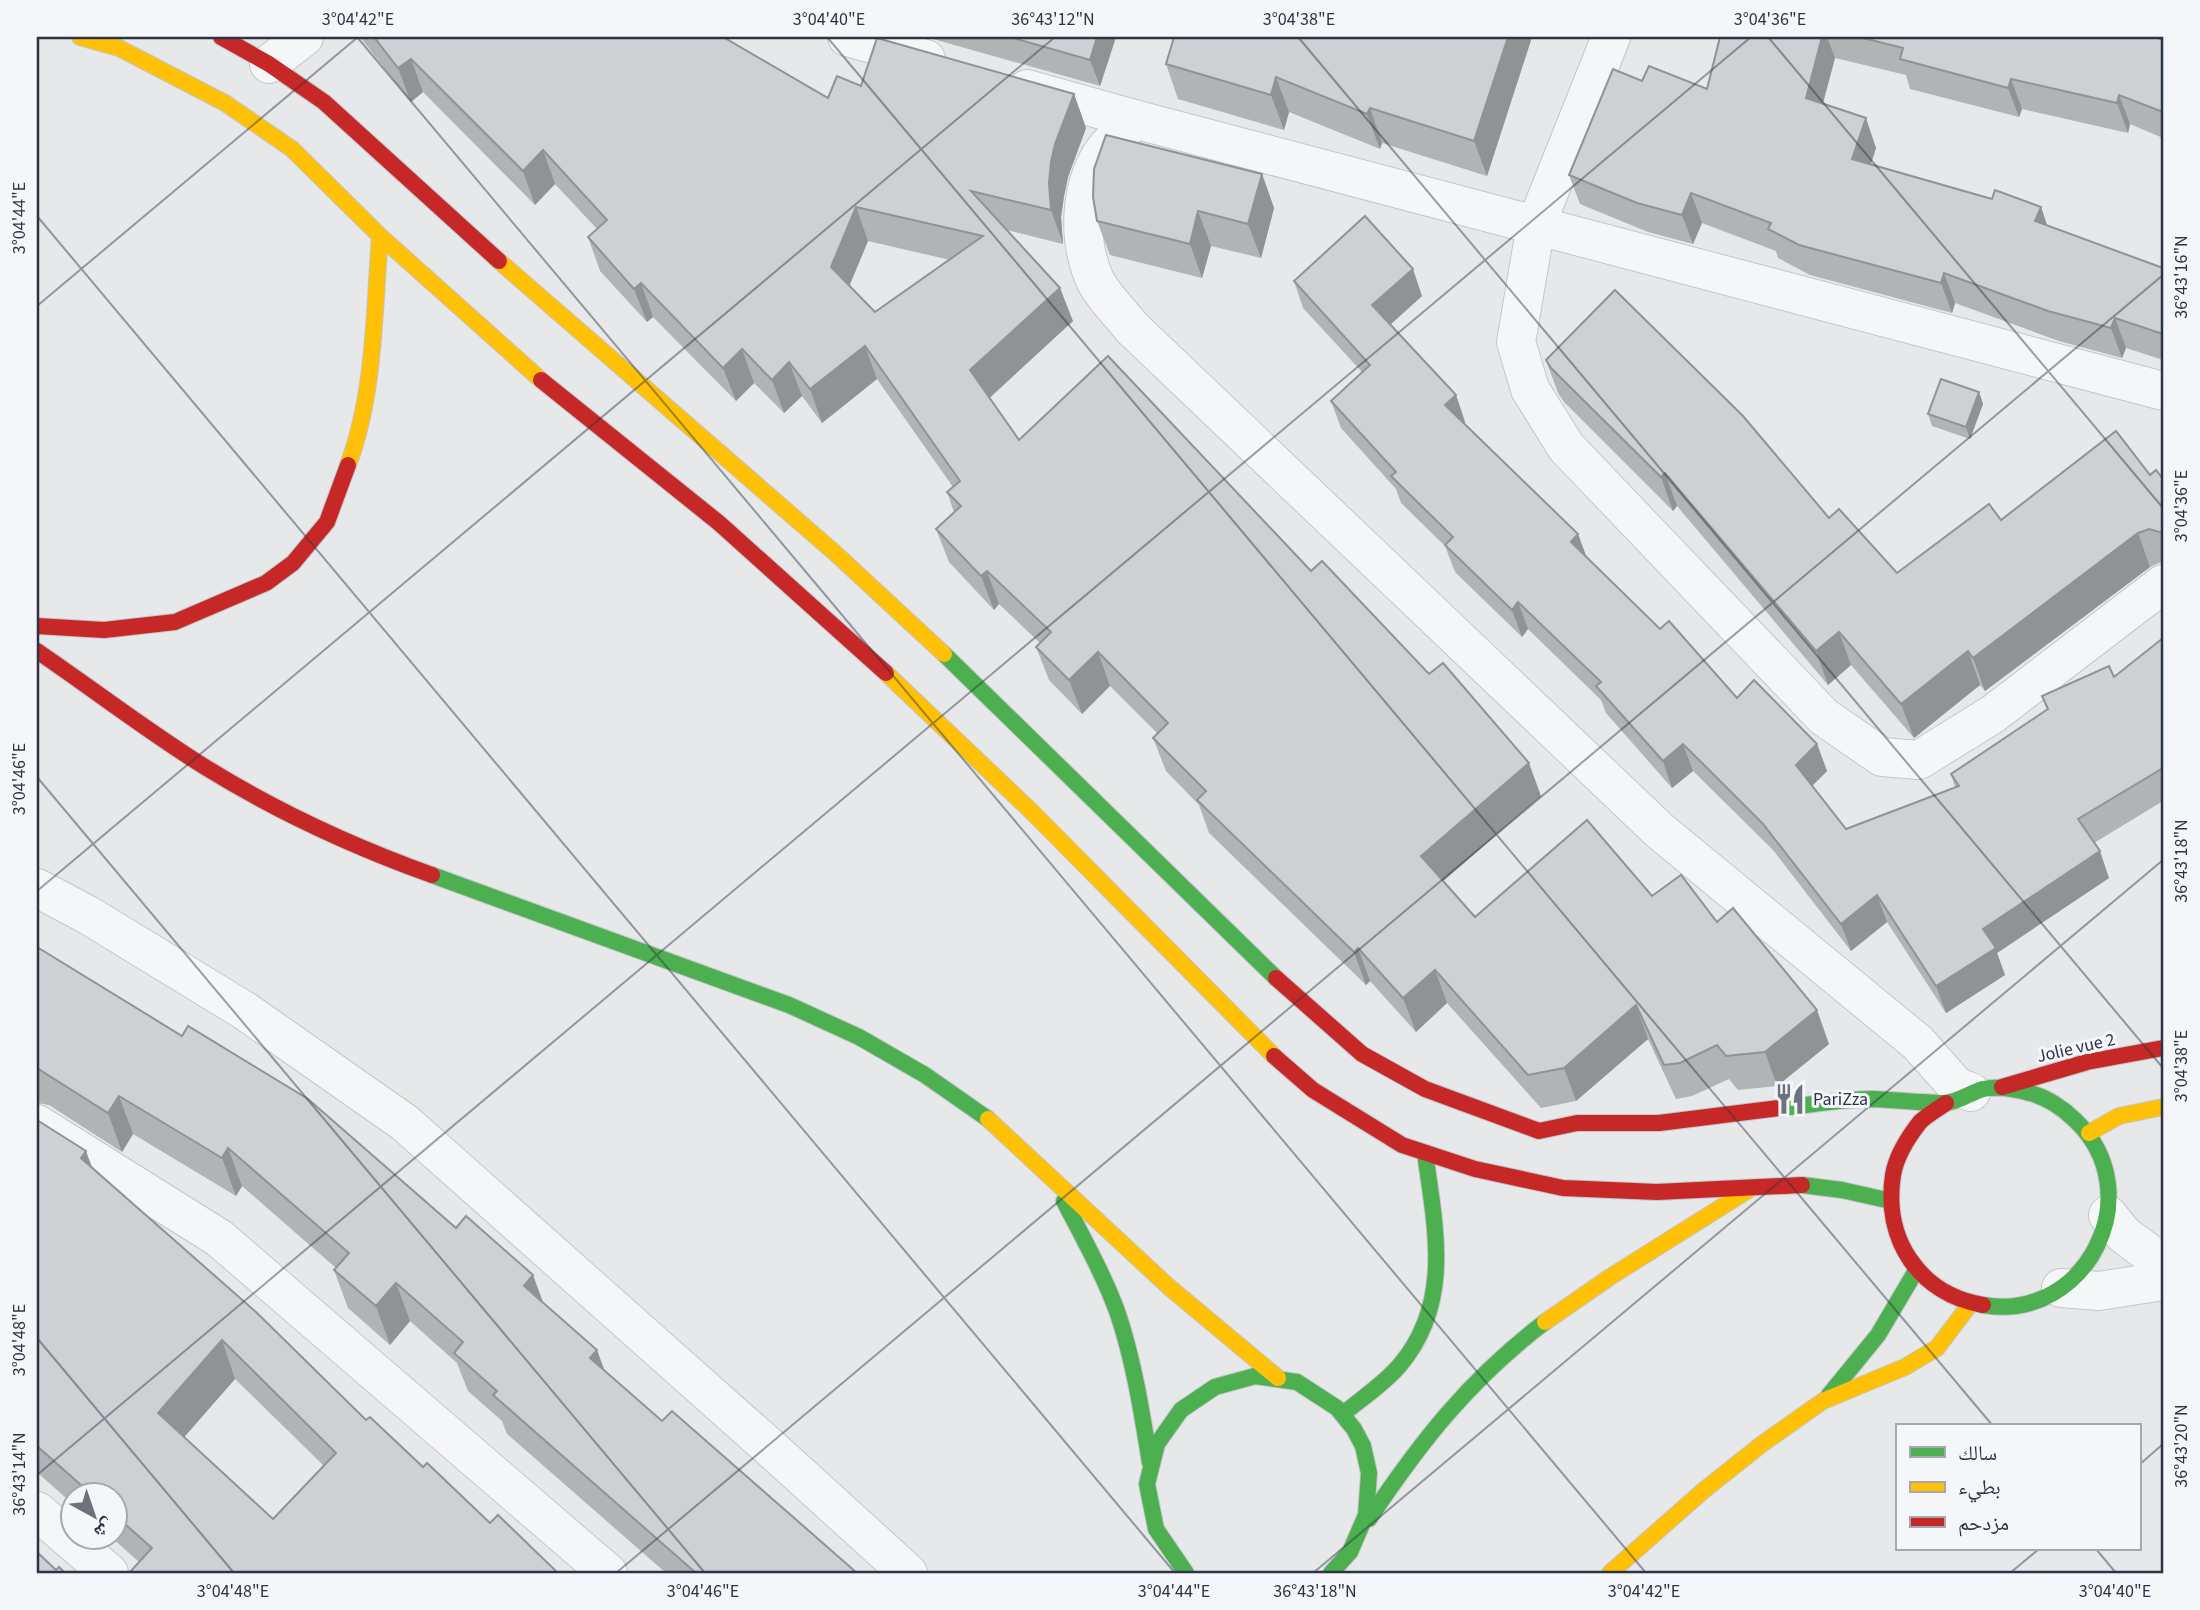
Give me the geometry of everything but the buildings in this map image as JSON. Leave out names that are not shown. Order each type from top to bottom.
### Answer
[{"type":"main road","points":[[80,37],[119,48],[225,103],[292,149],[380,236],[560,397],[719,523],[869,657],[1030,810],[1260,1044],[1313,1090],[1402,1145],[1475,1169],[1563,1188],[1657,1192],[1796,1184],[1819,1186],[1891,1202]]},
{"type":"main road","points":[[224,38],[269,64],[324,102],[516,276],[835,553],[979,686],[1300,1001],[1362,1055],[1425,1089],[1539,1131],[1577,1123],[1658,1123],[1871,1099],[1971,1094],[2032,1093],[2064,1108],[2089,1133],[2102,1158],[2107,1177],[2108,1214],[2099,1243],[2083,1268],[2061,1288],[2040,1299],[2017,1306],[1994,1307],[1971,1303],[1941,1290],[1917,1269],[1903,1249],[1894,1226],[1891,1202],[1893,1172],[1905,1144],[1922,1120],[1971,1094]]},
{"type":"main road","points":[[37,626],[104,631],[175,622],[266,583],[293,563],[327,522],[357,442],[366,401],[380,236]]},
{"type":"main road","points":[[37,651],[205,767],[293,816],[386,858],[789,1005],[859,1037],[925,1075],[989,1120],[1168,1287],[1278,1378]]},
{"type":"main road","name":"Jolie vue 2","points":[[1971,1094],[2087,1062],[2163,1048]]},
{"type":"main road","points":[[2089,1133],[2119,1116],[2163,1107]]},
{"type":"main road","points":[[1343,1414],[1401,1364],[1430,1315],[1437,1287],[1438,1257],[1425,1153]]},
{"type":"main road","points":[[1050,1175],[1111,1296],[1141,1406],[1150,1463]]},
{"type":"main road","points":[[1365,1523],[1437,1422],[1479,1378],[1524,1337],[1752,1187]]},
{"type":"main road","points":[[1823,1401],[1878,1335],[1917,1269]]},
{"type":"main road","points":[[1610,1573],[1713,1483],[1823,1401],[1922,1359],[1937,1348],[1971,1303]]},
{"type":"main road","points":[[1186,1573],[1171,1558],[1157,1537],[1149,1513],[1146,1488],[1150,1463],[1165,1430],[1176,1414],[1197,1395],[1222,1383],[1250,1377],[1278,1378],[1314,1391],[1343,1414],[1360,1439],[1369,1466],[1371,1494],[1365,1523],[1355,1546],[1331,1573]]},
{"type":"street","points":[[269,64],[304,37]]},
{"type":"street","points":[[847,37],[1134,119],[2163,391]]},
{"type":"street","points":[[1611,37],[1536,225],[1516,342],[1530,389],[1566,447],[1824,717],[1882,757],[1919,760],[1983,721],[2163,584]]},
{"type":"street","points":[[1134,119],[1102,154],[1091,177],[1084,202],[1083,228],[1086,254],[1096,282],[1131,327],[1660,831],[1918,1043],[1957,1087],[1971,1094]]},
{"type":"street","points":[[37,888],[88,915],[244,1011],[405,1123],[908,1573]]},
{"type":"street","points":[[37,1124],[219,1238],[608,1573]]},
{"type":"street","points":[[2108,1214],[2123,1234],[2163,1264]]},
{"type":"street","points":[[2061,1288],[2099,1291],[2163,1282]]},
{"type":"street","points":[[37,1511],[109,1573]]},
{"type":"traffic: fast","points":[[944,654],[1276,978]]},
{"type":"traffic: fast","points":[[432,875],[789,1005],[859,1037],[925,1075],[988,1119]]},
{"type":"traffic: fast","points":[[1779,1108],[1862,1099],[1948,1103],[1983,1089],[2000,1088],[2042,1097],[2075,1120],[2097,1150],[2108,1182],[2107,1215],[2096,1247],[2078,1274],[2052,1294],[2020,1305],[1983,1305]]},
{"type":"traffic: fast","points":[[1343,1414],[1394,1372],[1417,1341],[1428,1316],[1436,1263],[1433,1208],[1425,1153]]},
{"type":"traffic: fast","points":[[1802,1185],[1842,1190],[1891,1201]]},
{"type":"traffic: fast","points":[[1064,1201],[1100,1271],[1124,1332],[1150,1463]]},
{"type":"traffic: fast","points":[[1829,1395],[1878,1335],[1917,1269]]},
{"type":"traffic: fast","points":[[1369,1519],[1408,1463],[1448,1413],[1493,1366],[1545,1322]]},
{"type":"traffic: fast","points":[[1186,1573],[1156,1529],[1147,1484],[1157,1444],[1181,1410],[1215,1387],[1255,1376],[1297,1382],[1337,1408],[1354,1429],[1363,1446],[1369,1473],[1366,1515],[1350,1552],[1331,1573]]},
{"type":"traffic: slow","points":[[80,37],[119,48],[225,103],[292,149],[380,236],[541,380]]},
{"type":"traffic: slow","points":[[348,465],[364,410],[380,236]]},
{"type":"traffic: slow","points":[[499,261],[835,553],[944,654]]},
{"type":"traffic: slow","points":[[886,673],[1030,810],[1274,1056]]},
{"type":"traffic: slow","points":[[2089,1133],[2119,1116],[2163,1107]]},
{"type":"traffic: slow","points":[[988,1119],[1169,1287],[1278,1378]]},
{"type":"traffic: slow","points":[[1545,1322],[1610,1277],[1750,1189]]},
{"type":"traffic: slow","points":[[1610,1573],[1703,1491],[1762,1444],[1823,1401],[1905,1367],[1937,1348],[1971,1303]]},
{"type":"traffic: jam","points":[[221,37],[269,64],[324,102],[499,261]]},
{"type":"traffic: jam","points":[[541,380],[719,523],[886,673]]},
{"type":"traffic: jam","points":[[37,626],[104,630],[175,622],[266,583],[293,563],[327,522],[348,465]]},
{"type":"traffic: jam","points":[[37,651],[162,739],[259,799],[316,827],[432,875]]},
{"type":"traffic: jam","points":[[1276,978],[1362,1054],[1425,1089],[1539,1131],[1577,1123],[1659,1123],[1779,1108]]},
{"type":"traffic: jam","points":[[2002,1087],[2087,1062],[2163,1048]]},
{"type":"traffic: jam","points":[[1274,1056],[1313,1090],[1402,1145],[1475,1169],[1563,1188],[1657,1192],[1802,1185]]},
{"type":"traffic: jam","points":[[1946,1103],[1920,1122],[1900,1154],[1893,1175],[1891,1199],[1894,1221],[1910,1260],[1924,1276],[1960,1299],[1983,1305]]},
{"type":"place","name":"PariZza","points":[[1790,1099]]}]
